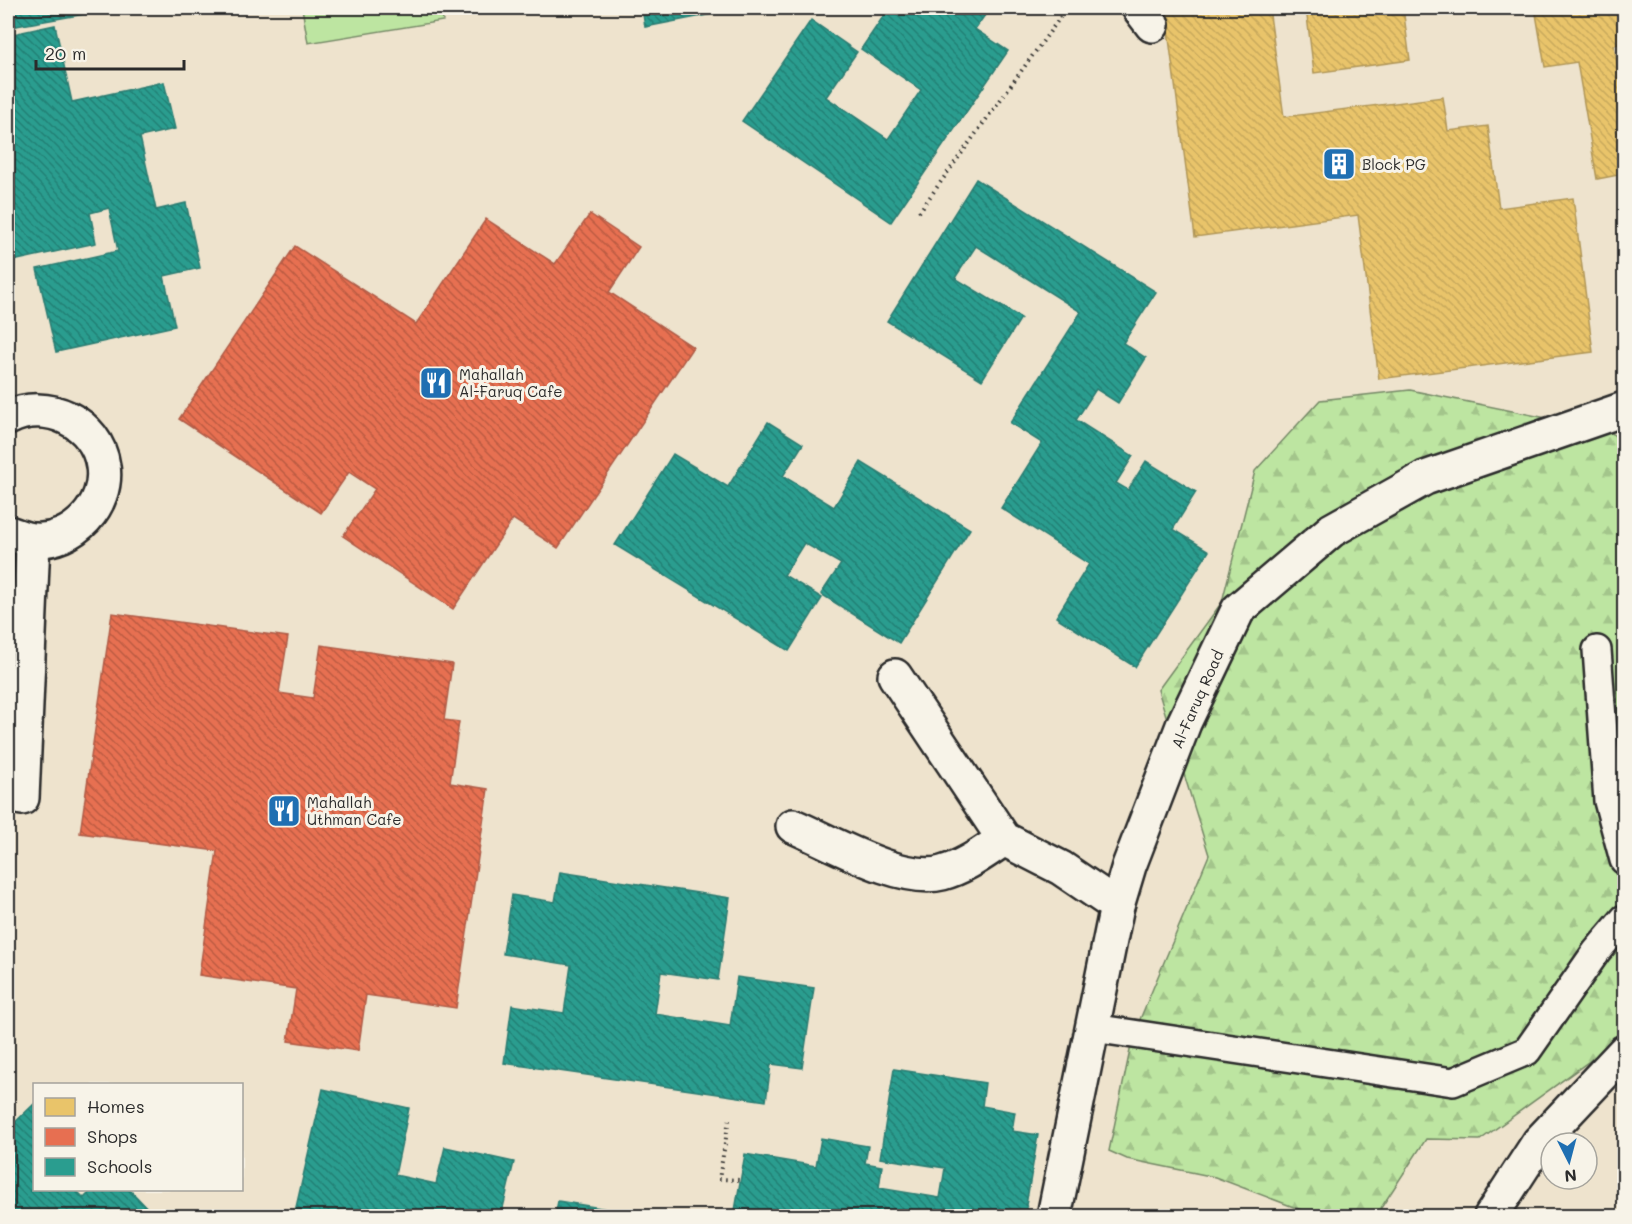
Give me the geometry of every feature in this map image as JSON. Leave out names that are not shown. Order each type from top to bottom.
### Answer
[{"type":"street","name":"Al-Faruq Road","points":[[1054,1216],[1117,906],[1184,723],[1238,610],[1332,530],[1425,478],[1624,409]]},
{"type":"street","points":[[8,418],[16,413],[43,410],[65,416],[81,426],[95,444],[103,465],[103,481],[97,503],[84,522],[56,538],[20,537],[22,798]]},
{"type":"street","points":[[895,676],[1004,839],[1061,868],[1117,906]]},
{"type":"street","points":[[793,826],[892,868],[918,875],[940,874],[963,866],[1004,839]]},
{"type":"street","points":[[1491,1216],[1539,1142],[1624,1052]]},
{"type":"lane","points":[[1597,650],[1608,801],[1624,860]]},
{"type":"lane","points":[[1093,1028],[1453,1082],[1527,1051],[1596,952],[1624,919]]},
{"type":"path","points":[[919,212],[989,112],[1032,58],[1060,14],[1067,8]]},
{"type":"path","points":[[729,1120],[719,1179],[740,1180]]},
{"type":"shaded area","points":[[8,8],[1624,8],[1624,1216],[8,1216]]},
{"type":"green space","points":[[302,8],[441,8],[443,21],[308,43]]},
{"type":"green space","points":[[1410,390],[1610,431],[1624,445],[1624,1036],[1480,1140],[1426,1139],[1379,1211],[1388,1216],[1317,1216],[1215,1177],[1127,1159],[1109,1151],[1133,1036],[1209,855],[1158,690],[1222,602],[1255,471],[1320,400]]},
{"type":"building: Homes","name":"Block PG","points":[[1165,8],[1269,8],[1284,117],[1443,97],[1448,131],[1488,126],[1499,208],[1573,198],[1593,352],[1379,379],[1358,215],[1195,237]]},
{"type":"building: Homes","points":[[1306,8],[1403,8],[1410,60],[1314,73]]},
{"type":"building: Homes","points":[[1535,8],[1624,8],[1624,43],[1614,45],[1620,82],[1624,82],[1624,174],[1597,179],[1577,62],[1545,67]]},
{"type":"building: Shops","name":"Mahallah Al-Faruq Cafe","points":[[590,214],[639,247],[609,292],[693,347],[558,548],[513,519],[453,609],[343,536],[375,489],[349,472],[321,513],[179,419],[295,246],[416,324],[486,219],[555,264]]},
{"type":"building: Shops","name":"Mahallah Uthman Cafe","points":[[112,613],[288,637],[279,693],[313,698],[321,645],[452,664],[444,720],[459,722],[450,783],[488,789],[456,1008],[366,995],[358,1051],[288,1041],[296,989],[199,975],[217,851],[80,833]]},
{"type":"building: Schools","points":[[8,8],[119,8],[11,27]]},
{"type":"building: Schools","points":[[642,8],[722,8],[723,12],[645,27]]},
{"type":"building: Schools","points":[[889,8],[990,8],[975,29],[1008,51],[891,222],[742,121],[811,20],[857,52],[826,97],[888,139],[921,90],[861,49]]},
{"type":"building: Schools","points":[[55,25],[72,102],[164,82],[175,129],[140,137],[156,210],[186,203],[200,268],[164,276],[175,326],[56,352],[37,269],[118,251],[109,208],[90,213],[96,243],[8,262],[8,35]]},
{"type":"building: Schools","points":[[976,179],[1156,292],[1123,343],[1146,358],[1118,403],[1096,389],[1076,420],[1133,456],[1116,483],[1128,490],[1146,461],[1196,492],[1173,529],[1209,551],[1135,667],[1056,617],[1089,564],[1001,508],[1042,443],[1010,423],[1081,312],[976,246],[955,278],[1021,318],[982,380],[887,321]]},
{"type":"building: Schools","points":[[768,422],[803,444],[783,476],[834,507],[861,462],[970,529],[899,643],[821,594],[841,564],[804,543],[784,575],[822,598],[789,651],[615,545],[673,454],[728,487]]},
{"type":"building: Schools","points":[[560,872],[730,898],[718,980],[661,972],[655,1014],[730,1026],[737,977],[814,988],[802,1068],[771,1064],[766,1101],[504,1063],[512,1005],[564,1013],[571,965],[503,954],[512,895],[555,902]]},
{"type":"building: Schools","points":[[894,1069],[985,1083],[982,1106],[1015,1112],[1012,1131],[1038,1135],[1026,1205],[1030,1216],[734,1216],[745,1154],[816,1166],[821,1138],[868,1146],[865,1163],[882,1166],[879,1188],[940,1198],[945,1168],[880,1158]]},
{"type":"building: Schools","points":[[323,1089],[409,1108],[395,1175],[436,1184],[445,1147],[514,1162],[501,1216],[294,1216]]},
{"type":"building: Schools","points":[[33,1105],[33,1191],[77,1191],[84,1198],[91,1191],[131,1191],[155,1216],[8,1216],[8,1129]]},
{"type":"building: Schools","points":[[558,1201],[650,1216],[555,1216]]},
{"type":"place","name":"Block PG","points":[[1339,164]]},
{"type":"place","name":"Mahallah Al-Faruq Cafe","points":[[436,383]]},
{"type":"place","name":"Mahallah Uthman Cafe","points":[[284,811]]}]
